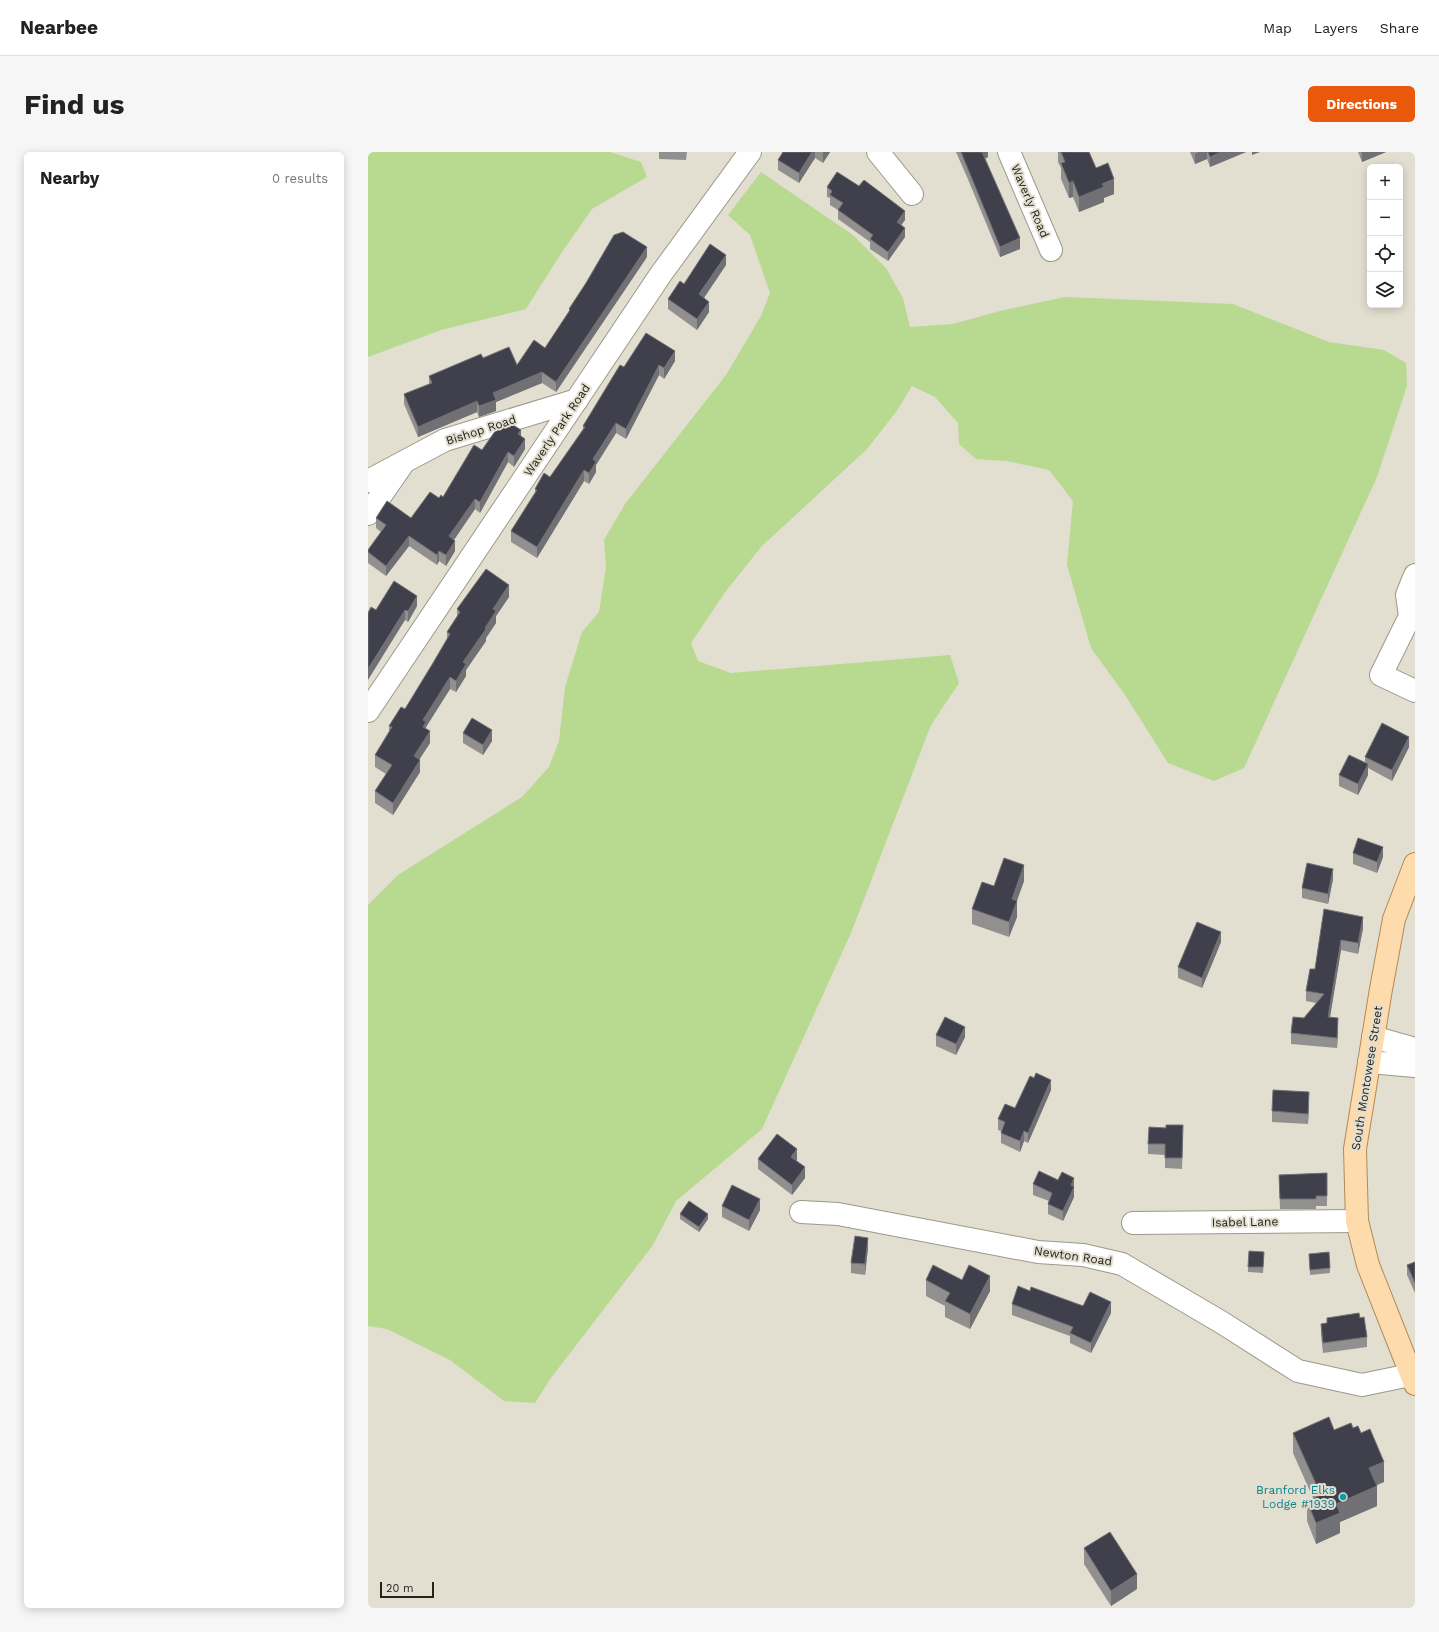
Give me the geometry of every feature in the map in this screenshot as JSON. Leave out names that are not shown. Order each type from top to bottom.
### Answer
[{"type":"main road","name":"South Montowese Street","points":[[1413,1379],[1368,1265],[1357,1221],[1355,1149],[1394,919],[1415,864]]},
{"type":"street","name":"Waverly Park Road","points":[[368,711],[661,274],[750,152]]},
{"type":"street","points":[[878,152],[912,194]]},
{"type":"street","name":"Waverly Road","points":[[1010,152],[1051,250]]},
{"type":"street","name":"Bishop Road","points":[[368,481],[446,440],[577,400]]},
{"type":"street","points":[[368,514],[402,464]]},
{"type":"street","points":[[1415,575],[1407,595],[1413,617],[1381,675],[1415,691]]},
{"type":"street","points":[[1373,1037],[1415,1049]]},
{"type":"street","points":[[1369,1062],[1415,1066]]},
{"type":"street","name":"Newton Road","points":[[801,1212],[838,1214],[1038,1252],[1083,1255],[1122,1264],[1221,1322],[1298,1371],[1362,1385],[1413,1379]]},
{"type":"street","name":"Isabel Lane","points":[[1133,1224],[1357,1221]]},
{"type":"green space","points":[[368,152],[610,152],[641,162],[647,177],[592,209],[560,255],[526,309],[441,330],[368,357]]},
{"type":"green space","points":[[761,172],[853,235],[886,268],[903,298],[910,327],[953,324],[1000,311],[1065,297],[1233,304],[1329,342],[1384,350],[1406,363],[1407,386],[1377,477],[1244,768],[1214,781],[1168,763],[1125,695],[1091,648],[1067,565],[1073,501],[1049,470],[1006,461],[976,459],[959,444],[958,423],[935,397],[912,386],[896,412],[867,449],[762,546],[726,591],[691,643],[698,661],[731,673],[950,655],[959,683],[931,725],[851,933],[762,1129],[676,1201],[653,1245],[551,1378],[535,1403],[504,1401],[450,1360],[387,1329],[368,1326],[368,905],[398,875],[522,797],[549,767],[559,741],[565,687],[582,632],[599,612],[606,567],[604,540],[625,504],[726,375],[761,316],[770,293],[750,235],[728,215]]},
{"type":"building","points":[[783,152],[812,152],[799,173],[778,160]]},
{"type":"building","points":[[961,152],[982,152],[1020,238],[1000,247]]},
{"type":"building","points":[[1061,152],[1089,152],[1096,168],[1108,163],[1114,179],[1102,184],[1104,187],[1079,197],[1073,181],[1069,183],[1061,163],[1065,162]]},
{"type":"building","points":[[1208,152],[1221,152],[1210,157]]},
{"type":"building","points":[[837,172],[859,186],[864,180],[905,211],[897,222],[905,228],[888,252],[870,239],[873,235],[838,210],[843,203],[830,195],[832,191],[827,187]]},
{"type":"building","points":[[623,232],[647,247],[556,382],[542,372],[493,393],[496,400],[479,406],[477,401],[418,427],[404,394],[432,383],[429,376],[481,354],[483,358],[509,347],[517,365],[534,340],[545,348],[570,310],[569,309],[614,235]]},
{"type":"building","points":[[710,244],[726,255],[699,294],[709,302],[697,319],[668,299],[680,281],[684,284]]},
{"type":"building","points":[[646,333],[675,351],[664,368],[659,365],[626,429],[616,423],[593,459],[596,462],[589,473],[584,470],[537,547],[511,531],[537,490],[535,489],[544,473],[550,477],[585,427],[583,426],[620,365],[624,367]]},
{"type":"building","points":[[510,423],[521,430],[518,434],[525,439],[514,456],[508,452],[480,502],[475,499],[449,536],[455,541],[446,555],[439,551],[437,555],[409,536],[386,566],[368,552],[386,525],[376,518],[387,501],[411,518],[430,492],[439,498],[441,495],[443,497],[474,445],[482,450],[498,427]]},
{"type":"building","points":[[486,569],[509,585],[493,609],[496,611],[485,628],[486,629],[463,662],[466,664],[456,681],[450,677],[423,720],[426,722],[423,727],[430,731],[414,756],[420,760],[393,803],[375,791],[392,765],[375,755],[392,727],[389,726],[401,707],[405,709],[450,634],[447,632],[460,612],[457,609]]},
{"type":"building","points":[[394,581],[417,596],[408,611],[405,610],[368,669],[368,613],[371,607],[376,610]]},
{"type":"building","points":[[472,718],[492,730],[483,745],[463,733]]},
{"type":"building","points":[[1382,723],[1409,737],[1392,770],[1365,757]]},
{"type":"building","points":[[1349,755],[1368,764],[1358,784],[1339,775]]},
{"type":"building","points":[[1358,838],[1383,847],[1377,862],[1353,853]]},
{"type":"building","points":[[1004,858],[1024,865],[1012,899],[1017,901],[1009,922],[972,909],[982,882],[994,886]]},
{"type":"building","points":[[1307,863],[1333,869],[1328,894],[1302,888]]},
{"type":"building","points":[[1324,909],[1363,917],[1358,943],[1341,940],[1328,1017],[1338,1018],[1337,1038],[1291,1033],[1293,1017],[1304,1018],[1324,994],[1306,991],[1310,969],[1315,969]]},
{"type":"building","points":[[1197,922],[1221,932],[1202,978],[1178,967]]},
{"type":"building","points":[[945,1017],[965,1027],[956,1044],[936,1035]]},
{"type":"building","points":[[1036,1073],[1051,1080],[1028,1133],[1024,1131],[1020,1141],[1001,1133],[1005,1122],[998,1119],[1005,1104],[1015,1108],[1030,1076],[1034,1078]]},
{"type":"building","points":[[1273,1090],[1309,1092],[1308,1114],[1272,1111]]},
{"type":"building","points":[[1166,1125],[1183,1125],[1182,1158],[1165,1158],[1165,1144],[1148,1144],[1149,1127],[1166,1128]]},
{"type":"building","points":[[777,1134],[797,1149],[791,1157],[805,1167],[792,1185],[758,1159]]},
{"type":"building","points":[[1039,1171],[1058,1180],[1062,1172],[1074,1178],[1071,1185],[1074,1187],[1063,1211],[1048,1204],[1052,1193],[1033,1184]]},
{"type":"building","points":[[1327,1173],[1327,1196],[1316,1196],[1316,1199],[1280,1199],[1279,1175]]},
{"type":"building","points":[[732,1185],[760,1199],[749,1220],[722,1206]]},
{"type":"building","points":[[689,1201],[708,1214],[699,1227],[680,1214]]},
{"type":"building","points":[[855,1236],[868,1238],[865,1264],[851,1263]]},
{"type":"building","points":[[1249,1251],[1264,1252],[1263,1267],[1248,1267]]},
{"type":"building","points":[[1329,1252],[1330,1268],[1310,1270],[1309,1254]]},
{"type":"building","points":[[1415,1262],[1415,1283],[1407,1265]]},
{"type":"building","points":[[933,1265],[962,1280],[969,1265],[990,1276],[970,1314],[945,1301],[950,1293],[926,1280]]},
{"type":"building","points":[[1018,1286],[1030,1291],[1031,1287],[1083,1306],[1090,1292],[1111,1302],[1091,1343],[1070,1333],[1073,1327],[1012,1304]]},
{"type":"building","points":[[1359,1313],[1360,1318],[1364,1317],[1367,1337],[1323,1343],[1321,1324],[1327,1323],[1327,1318]]},
{"type":"building","name":"Branford Elks Lodge #1939","points":[[1329,1417],[1334,1430],[1351,1423],[1353,1428],[1358,1426],[1361,1433],[1370,1429],[1384,1462],[1369,1468],[1377,1486],[1336,1504],[1340,1513],[1316,1523],[1307,1501],[1321,1495],[1293,1433]]},
{"type":"building","points":[[1110,1532],[1137,1574],[1111,1591],[1084,1548]]},
{"type":"place","name":"Branford Elks Lodge #1939","points":[[1343,1497]]}]
